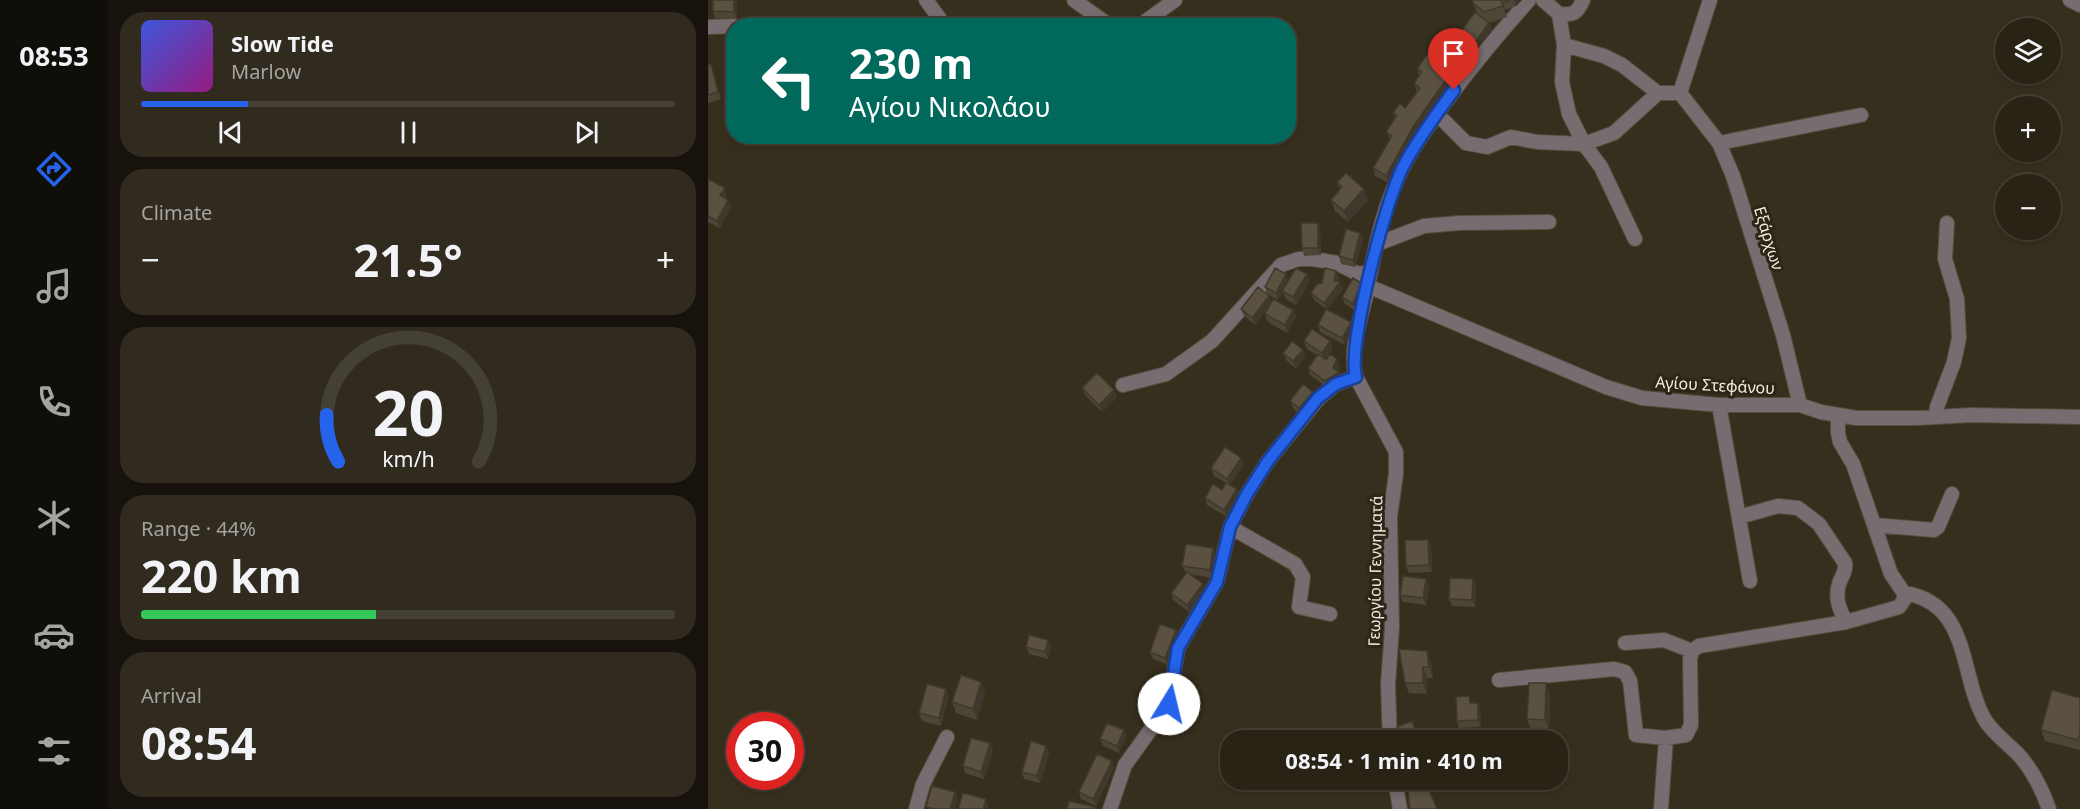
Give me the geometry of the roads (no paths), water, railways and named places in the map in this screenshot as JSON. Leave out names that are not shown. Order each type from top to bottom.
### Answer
[{"type":"street","points":[[926,0],[939,18]]},
{"type":"street","points":[[1074,0],[1099,18]]},
{"type":"street","points":[[1150,18],[1175,0]]},
{"type":"street","points":[[1110,809],[1125,765],[1169,704],[1178,648],[1217,582],[1230,527],[1247,494],[1268,461],[1318,398],[1336,384],[1356,377],[1354,360],[1377,244],[1402,168],[1474,63],[1529,0]]},
{"type":"street","points":[[1543,0],[1559,14],[1572,15],[1578,11],[1583,0]]},
{"type":"street","points":[[1564,45],[1604,56],[1622,65],[1658,93],[1680,93],[1710,0]]},
{"type":"street","points":[[2070,0],[2080,5]]},
{"type":"street","points":[[1559,14],[1564,45],[1563,82],[1569,114],[1584,144],[1600,167],[1635,239]]},
{"type":"street","points":[[708,27],[726,26]]},
{"type":"street","points":[[1437,114],[1466,143],[1487,147],[1511,138],[1537,142],[1584,144],[1614,133],[1658,93]]},
{"type":"street","name":"Εξάρχων","points":[[1680,93],[1719,144],[1733,176],[1783,335],[1800,405]]},
{"type":"street","points":[[1719,144],[1861,114]]},
{"type":"street","points":[[1377,244],[1424,226],[1459,223],[1549,222]]},
{"type":"street","points":[[1936,416],[1937,407],[1954,362],[1959,338],[1956,299],[1945,259],[1947,224]]},
{"type":"street","points":[[1123,385],[1166,374],[1212,341],[1281,265],[1313,259],[1336,263],[1358,274],[1371,272]]},
{"type":"street","name":"Αγίου Στεφάνου","points":[[1368,286],[1606,387],[1642,398],[1719,405],[1800,405],[1838,416],[1882,418],[2080,417]]},
{"type":"street","name":"Γεωργίου Γεννηματά","points":[[1356,377],[1396,452],[1396,474],[1390,517],[1392,627],[1388,685],[1390,730]]},
{"type":"street","points":[[1719,405],[1750,581]]},
{"type":"street","points":[[1838,416],[1839,437],[1853,464],[1891,574],[1904,593],[1933,602],[1944,613],[1959,640],[1976,700],[1986,722],[2027,765],[2049,809]]},
{"type":"street","points":[[1874,525],[1934,530],[1938,527],[1952,494]]},
{"type":"street","points":[[1739,517],[1778,506],[1798,508],[1819,524],[1845,563],[1846,568],[1838,585],[1837,601],[1846,622]]},
{"type":"street","points":[[1230,527],[1295,564],[1303,577],[1299,607],[1330,615]]},
{"type":"street","points":[[1499,680],[1614,669],[1624,672],[1630,681],[1636,735],[1666,738],[1686,735],[1691,725],[1690,659],[1692,651],[1700,646],[1846,622],[1896,609],[1902,604],[1904,593]]},
{"type":"street","points":[[1625,644],[1664,640],[1692,651]]},
{"type":"street","points":[[916,809],[923,784],[947,737]]},
{"type":"street","points":[[1661,809],[1666,738]]},
{"type":"street","points":[[1397,790],[1400,809]]}]
